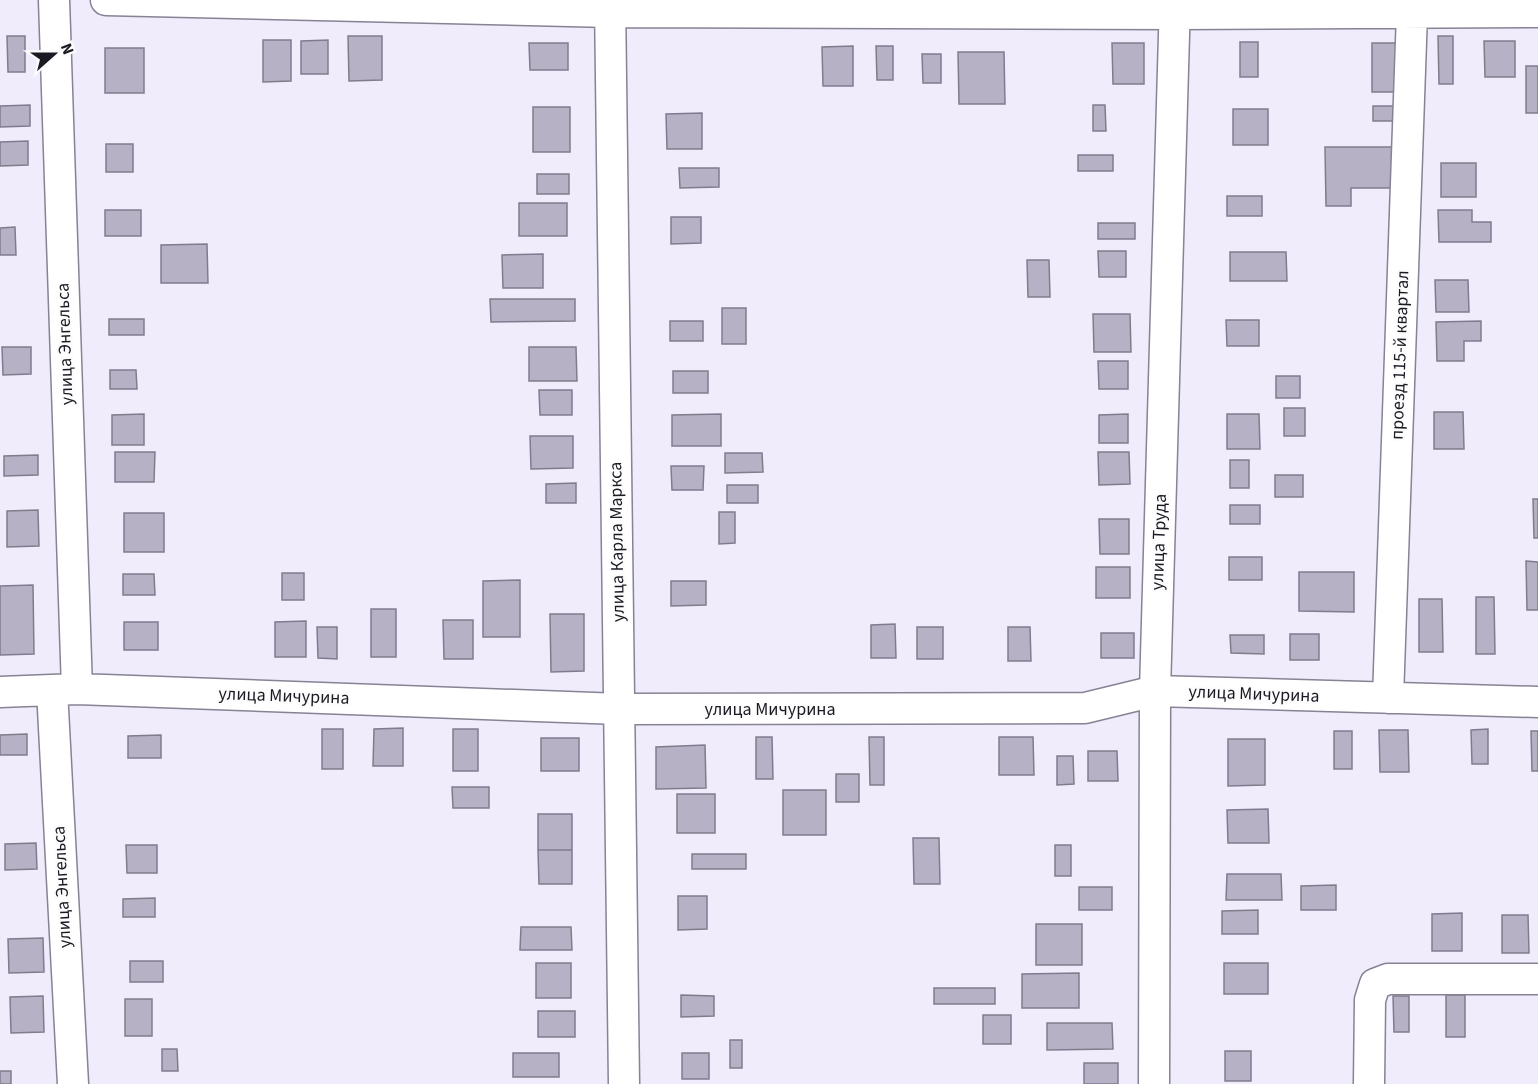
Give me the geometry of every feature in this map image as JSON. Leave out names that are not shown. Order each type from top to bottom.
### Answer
[{"type":"street","name":"улица Энгельса","points":[[54,0],[64,689],[73,1084]]},
{"type":"street","points":[[106,0],[610,6],[1174,7],[1412,13],[1531,8]]},
{"type":"street","name":"улица Карла Маркса","points":[[610,6],[624,1084]]},
{"type":"street","name":"улица Труда","points":[[1154,1084],[1155,691],[1174,7]]},
{"type":"street","name":"проезд 115-й квартал","points":[[1388,698],[1412,13]]},
{"type":"street","name":"улица Мичурина","points":[[0,692],[64,689],[620,709],[1085,708],[1155,691],[1538,702]]},
{"type":"street","points":[[1369,1084],[1370,1000],[1375,984],[1389,979],[1538,979]]},
{"type":"building","points":[[7,36],[25,36],[25,72],[8,72]]},
{"type":"building","points":[[348,36],[382,36],[382,80],[349,81]]},
{"type":"building","points":[[1438,36],[1453,36],[1453,84],[1439,84]]},
{"type":"building","points":[[263,40],[291,40],[291,81],[263,82]]},
{"type":"building","points":[[328,40],[328,74],[301,74],[301,41]]},
{"type":"building","points":[[1484,41],[1515,41],[1515,77],[1485,77]]},
{"type":"building","points":[[1240,42],[1258,42],[1258,77],[1240,77]]},
{"type":"building","points":[[529,43],[568,43],[568,70],[530,70]]},
{"type":"building","points":[[1112,43],[1144,43],[1144,84],[1113,84]]},
{"type":"building","points":[[1372,43],[1401,43],[1402,92],[1372,92]]},
{"type":"building","points":[[853,46],[853,86],[823,86],[822,47]]},
{"type":"building","points":[[876,46],[893,46],[893,80],[877,80]]},
{"type":"building","points":[[105,48],[144,48],[144,93],[105,93]]},
{"type":"building","points":[[958,52],[1004,52],[1005,104],[959,104]]},
{"type":"building","points":[[922,54],[941,54],[941,83],[923,83]]},
{"type":"building","points":[[1526,66],[1538,66],[1538,113],[1526,113]]},
{"type":"building","points":[[30,105],[30,126],[0,127],[0,106]]},
{"type":"building","points":[[1093,105],[1105,105],[1106,131],[1093,131]]},
{"type":"building","points":[[1373,106],[1400,106],[1400,121],[1373,121]]},
{"type":"building","points":[[533,107],[570,107],[570,152],[533,152]]},
{"type":"building","points":[[1233,109],[1268,109],[1268,145],[1233,145]]},
{"type":"building","points":[[702,113],[702,149],[667,149],[666,114]]},
{"type":"building","points":[[28,141],[28,165],[0,166],[0,142]]},
{"type":"building","points":[[106,144],[133,144],[133,172],[106,172]]},
{"type":"building","points":[[1325,147],[1398,147],[1398,188],[1351,188],[1351,206],[1326,206]]},
{"type":"building","points":[[1078,155],[1113,155],[1113,171],[1078,171]]},
{"type":"building","points":[[1441,163],[1476,163],[1476,197],[1441,197]]},
{"type":"building","points":[[679,168],[719,168],[719,187],[680,188]]},
{"type":"building","points":[[537,174],[569,174],[569,194],[537,194]]},
{"type":"building","points":[[1227,196],[1262,196],[1262,216],[1227,216]]},
{"type":"building","points":[[519,203],[567,203],[567,236],[519,236]]},
{"type":"building","points":[[105,210],[141,210],[141,236],[105,236]]},
{"type":"building","points":[[1438,210],[1472,210],[1472,222],[1491,222],[1491,242],[1439,242]]},
{"type":"building","points":[[671,217],[701,217],[701,243],[671,244]]},
{"type":"building","points":[[1098,223],[1135,223],[1135,239],[1098,239]]},
{"type":"building","points":[[15,227],[16,255],[0,255],[0,228]]},
{"type":"building","points":[[207,244],[208,283],[161,283],[161,245]]},
{"type":"building","points":[[1098,251],[1126,251],[1126,277],[1099,277]]},
{"type":"building","points":[[1230,252],[1286,252],[1287,281],[1230,281]]},
{"type":"building","points":[[543,254],[543,288],[503,288],[502,255]]},
{"type":"building","points":[[1027,260],[1049,260],[1050,297],[1028,297]]},
{"type":"building","points":[[1435,280],[1468,280],[1469,312],[1436,312]]},
{"type":"building","points":[[490,299],[575,299],[575,321],[491,322]]},
{"type":"building","points":[[722,308],[746,308],[746,344],[722,344]]},
{"type":"building","points":[[1093,314],[1130,314],[1131,352],[1094,352]]},
{"type":"building","points":[[109,319],[144,319],[144,335],[109,335]]},
{"type":"building","points":[[1226,320],[1259,320],[1259,346],[1227,346]]},
{"type":"building","points":[[670,321],[703,321],[703,341],[670,341]]},
{"type":"building","points":[[1481,321],[1481,341],[1464,341],[1464,361],[1437,361],[1436,322]]},
{"type":"building","points":[[2,347],[31,347],[31,374],[3,375]]},
{"type":"building","points":[[529,347],[576,347],[577,381],[529,381]]},
{"type":"building","points":[[1098,361],[1128,361],[1128,389],[1099,389]]},
{"type":"building","points":[[110,370],[136,370],[137,389],[110,389]]},
{"type":"building","points":[[673,371],[708,371],[708,393],[673,393]]},
{"type":"building","points":[[1276,376],[1300,376],[1300,398],[1276,398]]},
{"type":"building","points":[[539,390],[572,390],[572,415],[540,415]]},
{"type":"building","points":[[1284,408],[1305,408],[1305,436],[1284,436]]},
{"type":"building","points":[[1434,412],[1463,412],[1464,449],[1434,449]]},
{"type":"building","points":[[144,414],[144,445],[112,445],[112,415]]},
{"type":"building","points":[[721,414],[721,446],[672,446],[672,415]]},
{"type":"building","points":[[1128,414],[1128,443],[1099,443],[1099,415]]},
{"type":"building","points":[[1227,414],[1259,414],[1260,449],[1227,449]]},
{"type":"building","points":[[530,436],[573,436],[573,468],[531,469]]},
{"type":"building","points":[[115,452],[155,452],[154,482],[115,482]]},
{"type":"building","points":[[1098,452],[1129,452],[1130,484],[1099,485]]},
{"type":"building","points":[[725,453],[762,453],[763,472],[725,473]]},
{"type":"building","points":[[38,455],[38,475],[4,476],[4,456]]},
{"type":"building","points":[[1230,460],[1249,460],[1249,488],[1230,488]]},
{"type":"building","points":[[671,466],[704,466],[703,490],[672,490]]},
{"type":"building","points":[[1275,475],[1303,475],[1303,497],[1275,497]]},
{"type":"building","points":[[576,483],[576,503],[546,503],[546,484]]},
{"type":"building","points":[[727,485],[758,485],[758,503],[727,503]]},
{"type":"building","points":[[1533,499],[1538,499],[1538,538],[1534,538]]},
{"type":"building","points":[[1230,505],[1260,505],[1260,524],[1230,524]]},
{"type":"building","points":[[38,510],[39,546],[7,547],[7,511]]},
{"type":"building","points":[[719,512],[735,512],[735,543],[719,544]]},
{"type":"building","points":[[124,513],[164,513],[164,552],[124,552]]},
{"type":"building","points":[[1099,519],[1129,519],[1129,554],[1100,554]]},
{"type":"building","points":[[1229,557],[1262,557],[1262,580],[1229,580]]},
{"type":"building","points":[[1526,561],[1538,562],[1538,610],[1527,610]]},
{"type":"building","points":[[1096,567],[1130,567],[1130,598],[1096,598]]},
{"type":"building","points":[[1299,572],[1354,572],[1354,612],[1299,611]]},
{"type":"building","points":[[282,573],[304,573],[304,600],[282,600]]},
{"type":"building","points":[[123,574],[154,574],[155,595],[123,595]]},
{"type":"building","points":[[520,580],[520,637],[483,637],[483,581]]},
{"type":"building","points":[[671,581],[706,581],[706,605],[671,606]]},
{"type":"building","points":[[33,585],[34,654],[0,655],[0,586]]},
{"type":"building","points":[[1476,597],[1494,597],[1495,654],[1476,654]]},
{"type":"building","points":[[1419,599],[1442,599],[1443,652],[1419,652]]},
{"type":"building","points":[[371,609],[396,609],[396,657],[371,657]]},
{"type":"building","points":[[550,614],[584,614],[584,671],[551,672]]},
{"type":"building","points":[[443,620],[473,620],[473,659],[444,659]]},
{"type":"building","points":[[306,621],[306,657],[275,657],[275,622]]},
{"type":"building","points":[[124,622],[158,622],[158,650],[124,650]]},
{"type":"building","points":[[895,624],[896,658],[871,658],[871,625]]},
{"type":"building","points":[[317,627],[337,627],[337,659],[318,658]]},
{"type":"building","points":[[917,627],[943,627],[943,659],[917,659]]},
{"type":"building","points":[[1008,627],[1030,627],[1031,661],[1008,661]]},
{"type":"building","points":[[1101,633],[1134,633],[1134,658],[1101,658]]},
{"type":"building","points":[[1290,634],[1319,634],[1319,660],[1290,660]]},
{"type":"building","points":[[1230,635],[1264,635],[1264,654],[1231,653]]},
{"type":"building","points":[[403,728],[403,766],[373,766],[374,729]]},
{"type":"building","points":[[322,729],[343,729],[343,769],[322,769]]},
{"type":"building","points":[[453,729],[478,729],[478,771],[453,771]]},
{"type":"building","points":[[1488,729],[1488,764],[1472,764],[1471,730]]},
{"type":"building","points":[[1379,730],[1408,730],[1409,772],[1380,772]]},
{"type":"building","points":[[1334,731],[1352,731],[1352,769],[1334,769]]},
{"type":"building","points":[[1531,731],[1538,731],[1538,771],[1532,771]]},
{"type":"building","points":[[27,734],[27,755],[0,755],[0,735]]},
{"type":"building","points":[[161,735],[161,758],[128,758],[128,736]]},
{"type":"building","points":[[756,737],[772,737],[773,779],[756,779]]},
{"type":"building","points":[[869,737],[884,737],[884,785],[870,785]]},
{"type":"building","points":[[999,737],[1033,737],[1034,775],[999,775]]},
{"type":"building","points":[[541,738],[579,738],[579,771],[541,771]]},
{"type":"building","points":[[1228,739],[1265,739],[1265,785],[1228,786]]},
{"type":"building","points":[[705,745],[706,788],[656,789],[656,747]]},
{"type":"building","points":[[1088,751],[1117,751],[1118,781],[1088,781]]},
{"type":"building","points":[[1057,756],[1073,756],[1074,784],[1057,785]]},
{"type":"building","points":[[836,774],[859,774],[859,802],[836,802]]},
{"type":"building","points":[[452,787],[489,787],[489,808],[453,808]]},
{"type":"building","points":[[783,790],[826,790],[826,835],[783,835]]},
{"type":"building","points":[[677,794],[715,794],[715,833],[677,833]]},
{"type":"building","points":[[1268,809],[1269,843],[1228,843],[1227,810]]},
{"type":"building","points":[[538,814],[572,814],[572,850],[538,850]]},
{"type":"building","points":[[913,838],[939,838],[940,884],[914,884]]},
{"type":"building","points":[[36,843],[37,869],[5,870],[5,844]]},
{"type":"building","points":[[126,845],[157,845],[157,873],[127,873]]},
{"type":"building","points":[[1055,845],[1071,845],[1071,876],[1055,876]]},
{"type":"building","points":[[538,850],[572,850],[572,884],[539,884]]},
{"type":"building","points":[[692,854],[746,854],[746,869],[692,869]]},
{"type":"building","points":[[1227,874],[1281,874],[1282,900],[1226,900]]},
{"type":"building","points":[[1336,885],[1336,910],[1301,910],[1301,886]]},
{"type":"building","points":[[1079,887],[1112,887],[1112,910],[1079,910]]},
{"type":"building","points":[[678,896],[707,896],[707,929],[678,930]]},
{"type":"building","points":[[155,898],[155,917],[123,917],[123,899]]},
{"type":"building","points":[[1258,910],[1258,934],[1222,934],[1222,911]]},
{"type":"building","points":[[1462,913],[1462,951],[1432,951],[1432,914]]},
{"type":"building","points":[[1502,915],[1528,915],[1529,953],[1502,953]]},
{"type":"building","points":[[1036,924],[1082,924],[1082,965],[1036,965]]},
{"type":"building","points":[[521,927],[571,927],[572,950],[520,950]]},
{"type":"building","points":[[43,938],[44,972],[9,973],[8,939]]},
{"type":"building","points":[[130,961],[163,961],[163,982],[130,982]]},
{"type":"building","points":[[536,963],[571,963],[571,998],[536,998]]},
{"type":"building","points":[[1224,963],[1268,963],[1268,994],[1224,994]]},
{"type":"building","points":[[1079,973],[1079,1008],[1022,1008],[1022,974]]},
{"type":"building","points":[[934,988],[995,988],[995,1004],[934,1004]]},
{"type":"building","points":[[681,995],[714,996],[714,1016],[681,1017]]},
{"type":"building","points":[[1446,995],[1465,995],[1465,1037],[1446,1037]]},
{"type":"building","points":[[43,996],[44,1032],[11,1033],[10,997]]},
{"type":"building","points":[[1393,996],[1409,996],[1409,1032],[1394,1032]]},
{"type":"building","points":[[125,999],[152,999],[152,1036],[125,1036]]},
{"type":"building","points":[[538,1011],[575,1011],[575,1037],[538,1037]]},
{"type":"building","points":[[983,1015],[1011,1015],[1011,1044],[983,1044]]},
{"type":"building","points":[[1047,1023],[1112,1023],[1113,1049],[1047,1050]]},
{"type":"building","points":[[730,1040],[742,1040],[742,1068],[730,1068]]},
{"type":"building","points":[[162,1049],[177,1049],[178,1071],[162,1071]]},
{"type":"building","points":[[1225,1051],[1251,1051],[1251,1081],[1225,1081]]},
{"type":"building","points":[[513,1053],[559,1053],[559,1077],[513,1077]]},
{"type":"building","points":[[682,1053],[709,1053],[709,1079],[682,1079]]},
{"type":"building","points":[[1084,1063],[1118,1063],[1118,1084],[1084,1084]]},
{"type":"building","points":[[0,1071],[11,1071],[11,1084],[0,1084]]}]
